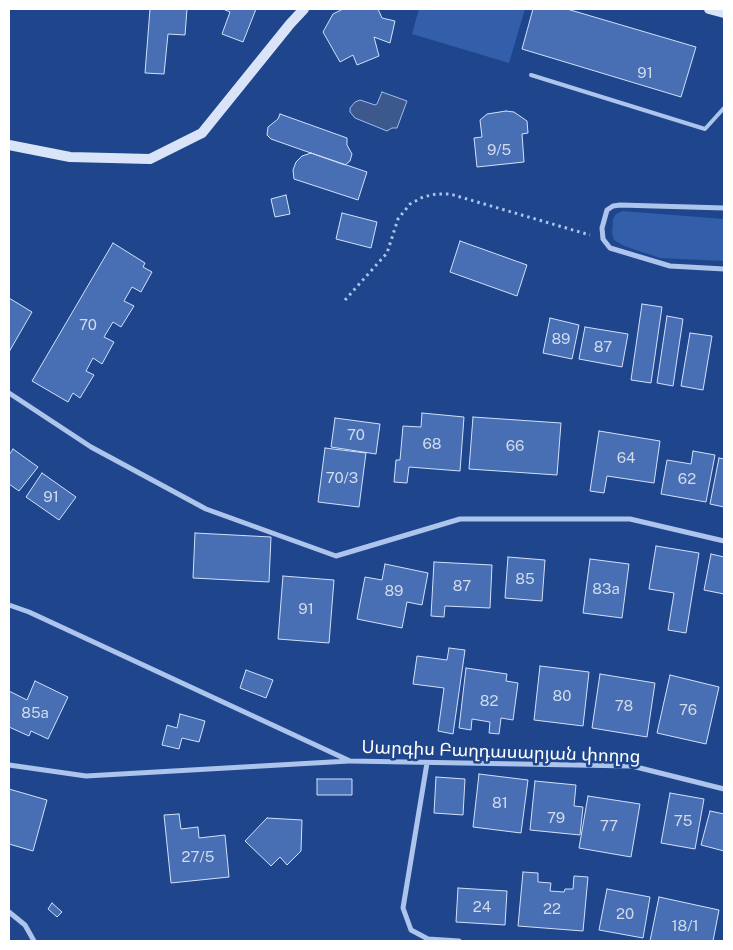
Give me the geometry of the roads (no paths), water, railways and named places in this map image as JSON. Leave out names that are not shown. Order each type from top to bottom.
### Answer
[{"type":"main road","points":[[9,145],[70,157],[150,159],[202,133],[304,9]]},
{"type":"main road","points":[[709,9],[724,13]]},
{"type":"street","points":[[724,208],[614,206],[607,210],[604,219],[603,239],[610,248],[670,266],[724,269]]},
{"type":"street","points":[[9,393],[91,447],[206,509],[336,556],[460,519],[630,519],[724,541]]},
{"type":"street","name":"Սարգիս Բաղդասարյան փողոց","points":[[9,605],[29,612],[350,761],[632,766],[724,789]]},
{"type":"street","points":[[9,765],[86,776],[350,761]]},
{"type":"street","points":[[427,762],[404,908],[410,930],[428,939],[459,941]]},
{"type":"street","points":[[9,912],[26,925],[34,941]]},
{"type":"lane","points":[[531,75],[705,129],[724,108]]}]
